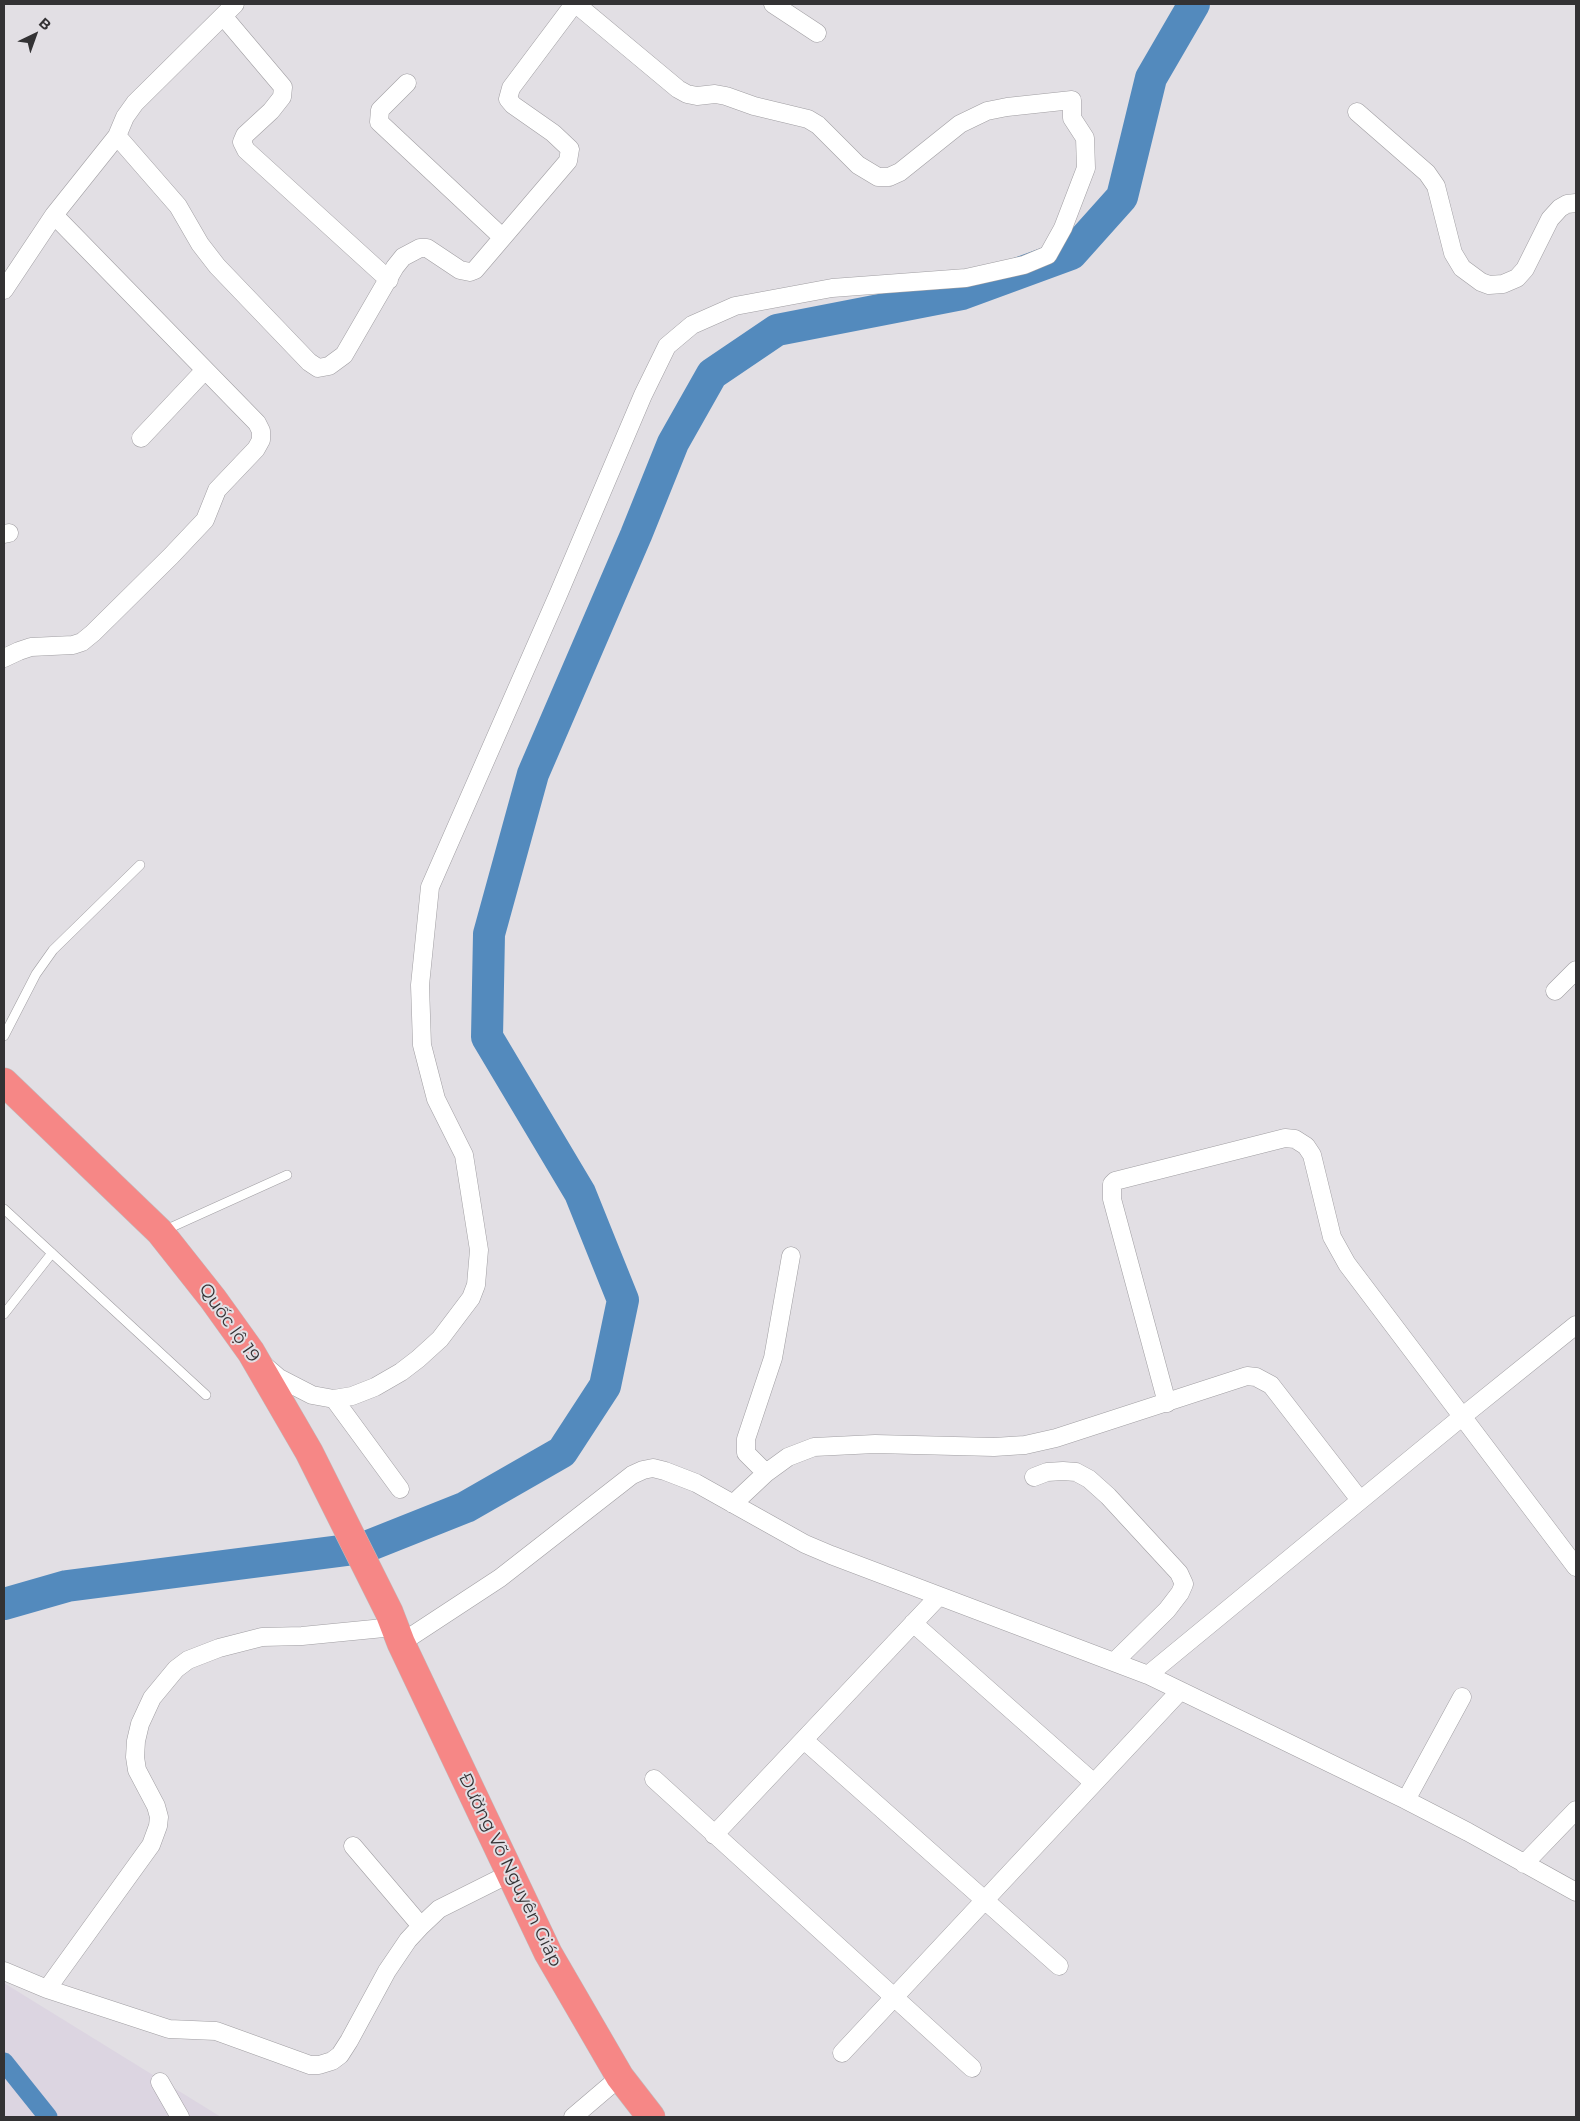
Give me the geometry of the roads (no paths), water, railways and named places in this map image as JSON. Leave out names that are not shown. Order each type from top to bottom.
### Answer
[{"type":"highway","name":"Quốc lộ 19","points":[[4,1082],[160,1232],[213,1299],[251,1352],[309,1452],[395,1627]]},
{"type":"highway","name":"Đường Võ Nguyên Giáp","points":[[395,1627],[548,1953],[620,2077],[652,2117]]},
{"type":"street","points":[[117,136],[178,206],[200,244],[217,266],[309,362],[318,368],[329,366],[344,356],[403,257],[420,248],[434,252],[460,270],[470,272],[475,270],[568,162],[570,149],[553,133],[513,105],[508,98],[511,88],[575,4],[678,89],[687,94],[697,96],[715,94],[726,96],[754,106],[808,119],[818,125],[858,165],[878,177],[888,177],[900,172],[960,124],[987,111],[1007,107],[1072,100],[1072,118],[1085,138],[1086,168],[1063,228],[1048,255],[1024,264],[966,278],[832,288],[735,306],[692,325],[667,346],[643,395],[430,887],[420,985],[422,1045],[436,1099],[464,1155],[479,1250],[476,1285],[471,1298],[461,1314],[440,1339],[418,1359],[401,1372],[375,1387],[352,1396],[334,1399],[312,1395],[279,1378],[251,1352]]},
{"type":"street","points":[[773,4],[817,33]]},
{"type":"street","points":[[4,290],[54,215],[117,136],[125,117],[136,103],[229,10],[283,87],[282,97],[271,111],[245,134],[242,142],[246,150],[389,280]]},
{"type":"street","points":[[408,82],[380,110],[379,122],[502,238]]},
{"type":"street","points":[[1357,112],[1428,173],[1436,186],[1453,253],[1462,268],[1481,282],[1489,285],[1504,284],[1517,278],[1525,269],[1550,220],[1560,208],[1567,204],[1576,203]]},
{"type":"street","points":[[4,658],[19,650],[31,647],[73,645],[82,642],[93,633],[172,556],[205,520],[217,490],[256,449],[261,440],[262,431],[257,422],[54,215]]},
{"type":"street","points":[[141,438],[206,370]]},
{"type":"street","points":[[1555,992],[1576,970]]},
{"type":"street","points":[[1167,1403],[1112,1199],[1112,1184],[1115,1180],[1285,1138],[1295,1139],[1302,1143],[1312,1155],[1332,1237],[1338,1250],[1576,1567]]},
{"type":"street","points":[[766,1473],[746,1453],[746,1447],[773,1358],[791,1256]]},
{"type":"street","points":[[1148,1675],[1576,1325]]},
{"type":"street","points":[[733,1504],[766,1473],[788,1457],[814,1447],[875,1444],[994,1447],[1025,1445],[1056,1438],[1247,1376],[1264,1380],[1278,1394],[1360,1500]]},
{"type":"street","points":[[334,1399],[400,1489]]},
{"type":"street","points":[[48,1988],[152,1844],[159,1816],[156,1806],[137,1770],[135,1757],[136,1741],[140,1724],[152,1698],[176,1669],[188,1660],[219,1648],[262,1637],[302,1636],[395,1627],[500,1578],[632,1475],[653,1468],[678,1475],[805,1544],[831,1555],[1148,1675],[1406,1800],[1576,1892]]},
{"type":"street","points":[[1034,1477],[1047,1472],[1063,1471],[1076,1472],[1089,1480],[1108,1496],[1179,1573],[1184,1584],[1180,1593],[1167,1610],[1114,1662]]},
{"type":"street","points":[[714,1835],[939,1596]]},
{"type":"street","points":[[913,1623],[1094,1783]]},
{"type":"street","points":[[842,2053],[1180,1691]]},
{"type":"street","points":[[1406,1800],[1462,1697]]},
{"type":"street","points":[[804,1740],[1059,1966]]},
{"type":"street","points":[[654,1780],[972,2068]]},
{"type":"street","points":[[1524,1864],[1576,1810]]},
{"type":"street","points":[[353,1846],[421,1926]]},
{"type":"street","points":[[4,1971],[169,2029],[216,2031],[310,2065],[319,2065],[332,2061],[340,2055],[388,1971],[408,1940],[421,1926],[439,1909],[511,1873]]},
{"type":"street","points":[[573,2117],[620,2077]]},
{"type":"street","points":[[160,2082],[180,2117]]},
{"type":"lane","points":[[4,1036],[36,974],[53,950],[140,865]]},
{"type":"lane","points":[[160,1232],[287,1175]]},
{"type":"lane","points":[[4,1209],[206,1395]]},
{"type":"lane","points":[[4,1314],[52,1254]]},
{"type":"waterway","points":[[4,1604],[67,1586],[363,1548],[466,1507],[562,1452],[605,1386],[623,1300],[580,1193],[487,1037],[489,934],[533,774],[636,535],[673,443],[712,374],[777,330],[962,294],[1071,254],[1122,197],[1151,78],[1194,4]]},
{"type":"waterway","points":[[4,2062],[48,2117]]}]
